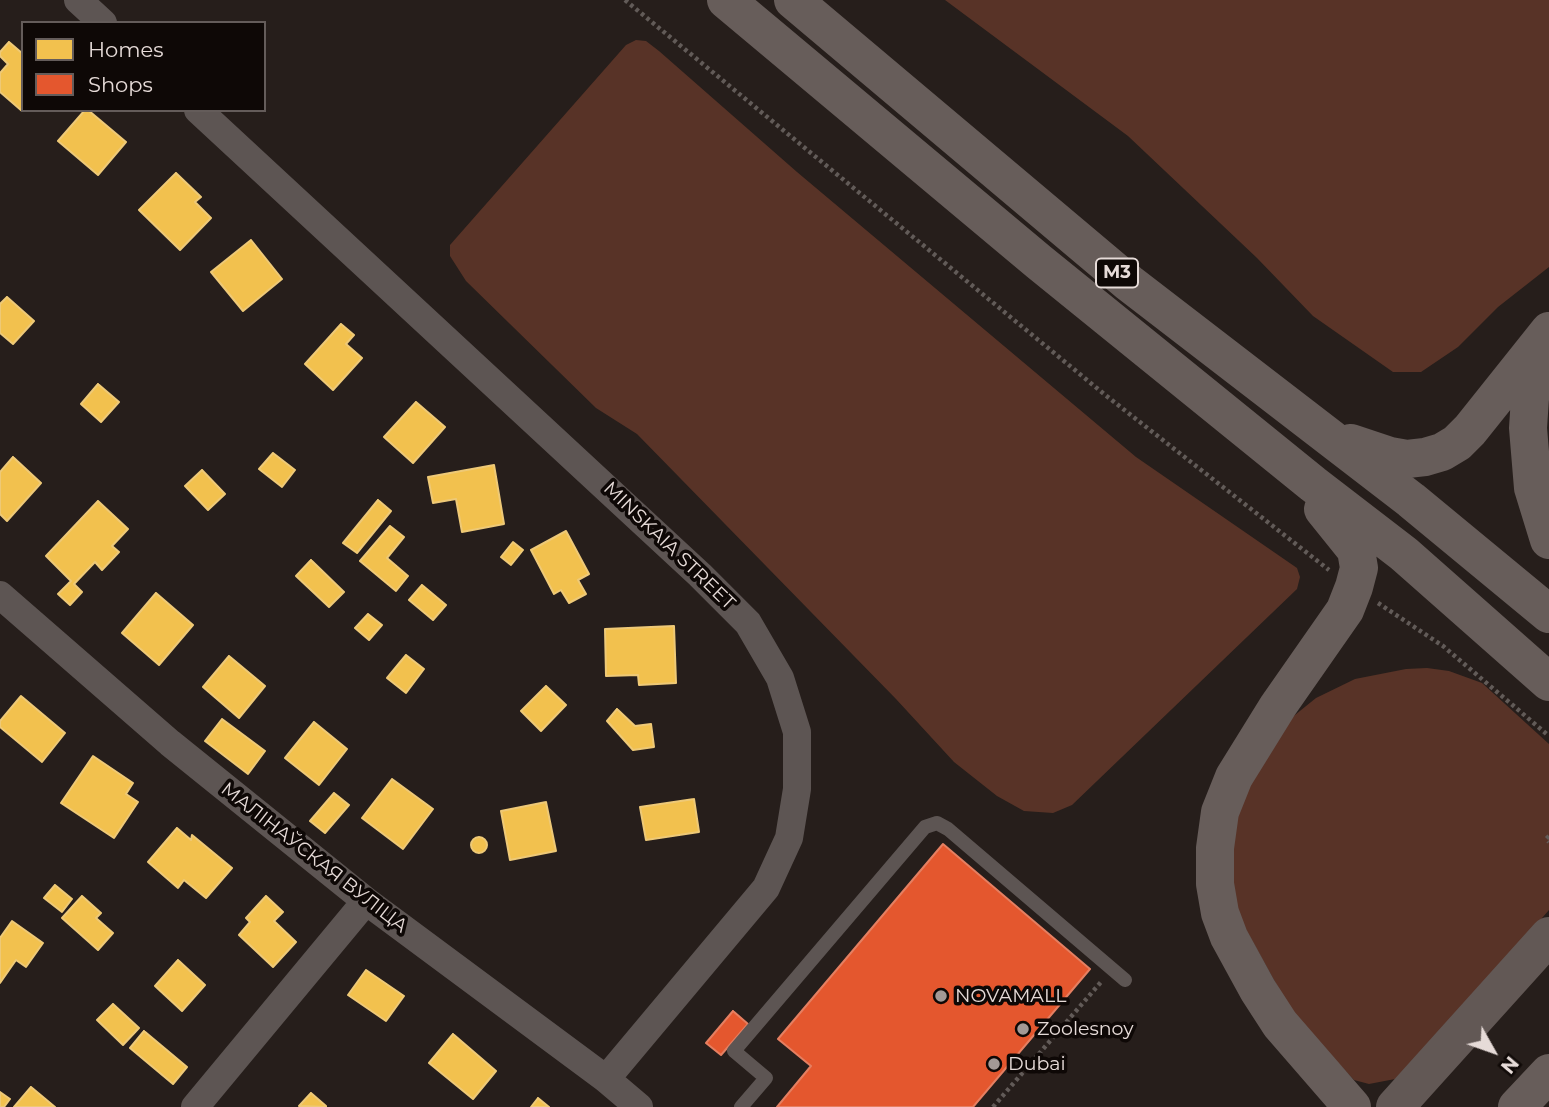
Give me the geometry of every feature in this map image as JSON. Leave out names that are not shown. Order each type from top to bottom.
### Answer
[{"type":"highway","name":"М3","points":[[726,0],[1039,262],[1404,554],[1549,682]]},
{"type":"highway","name":"М3","points":[[793,0],[1129,283],[1411,500],[1549,614]]},
{"type":"highway","points":[[1324,433],[1390,456],[1425,457],[1442,452],[1457,443],[1470,430],[1547,333]]},
{"type":"highway","points":[[1547,333],[1530,398],[1528,428],[1533,488],[1549,540]]},
{"type":"highway","points":[[1263,443],[1342,530],[1356,550],[1359,568],[1345,610],[1278,706],[1234,777],[1220,812],[1215,848],[1215,884],[1228,937],[1258,990],[1280,1024],[1352,1107]]},
{"type":"highway","points":[[1517,1107],[1549,1073]]},
{"type":"main road","points":[[1395,1107],[1549,936]]},
{"type":"street","points":[[78,0],[101,21]]},
{"type":"street","name":"MINSKAIA STREET","points":[[200,112],[700,575],[748,623],[780,678],[797,732],[797,789],[789,838],[766,888],[606,1079]]},
{"type":"street","name":"МАЛІНАЎСКАЯ ВУЛІЦА","points":[[0,595],[170,743],[366,901],[606,1079],[639,1107]]},
{"type":"street","points":[[195,1107],[366,901]]},
{"type":"lane","points":[[741,1107],[766,1078],[734,1051],[925,827],[937,823],[948,829],[1125,980]]},
{"type":"path","points":[[625,0],[1104,394],[1334,573]]},
{"type":"path","points":[[1368,596],[1443,646],[1549,736]]},
{"type":"path","points":[[1549,836],[1546,839],[1549,842]]},
{"type":"path","points":[[993,1107],[1101,982]]},
{"type":"path","points":[[1044,1023],[1056,1034]]},
{"type":"shaded area","points":[[945,0],[1549,0],[1549,267],[1498,307],[1458,347],[1421,372],[1393,372],[1313,316],[1257,258],[1128,136]]},
{"type":"shaded area","points":[[636,40],[646,41],[659,51],[797,172],[1136,457],[1297,568],[1300,577],[1297,589],[1072,805],[1053,813],[1024,811],[997,796],[954,762],[637,434],[596,408],[466,281],[450,256],[450,245],[626,45]]},
{"type":"shaded area","points":[[1406,669],[1449,671],[1482,683],[1549,744],[1549,910],[1409,1071],[1395,1079],[1369,1084],[1354,1080],[1294,1016],[1235,910],[1231,848],[1240,793],[1285,723],[1316,698],[1355,679]]},
{"type":"building: Homes","points":[[9,42],[21,52],[21,110],[0,92],[0,73],[8,64],[0,56],[0,52]]},
{"type":"building: Homes","points":[[83,112],[90,112],[126,142],[98,175],[58,141]]},
{"type":"building: Homes","points":[[176,173],[201,197],[195,202],[211,218],[180,250],[139,210]]},
{"type":"building: Homes","points":[[251,240],[282,279],[243,311],[211,272]]},
{"type":"building: Homes","points":[[7,297],[34,321],[13,344],[0,333],[0,304]]},
{"type":"building: Homes","points":[[341,324],[354,335],[346,344],[362,358],[333,390],[305,364]]},
{"type":"building: Homes","points":[[98,384],[119,402],[101,422],[81,404]]},
{"type":"building: Homes","points":[[416,402],[445,427],[413,463],[384,437]]},
{"type":"building: Homes","points":[[273,453],[295,470],[282,487],[259,469]]},
{"type":"building: Homes","points":[[13,457],[41,483],[7,521],[0,514],[0,472]]},
{"type":"building: Homes","points":[[494,465],[504,524],[462,532],[456,499],[433,503],[428,477]]},
{"type":"building: Homes","points":[[202,470],[225,494],[208,510],[185,486]]},
{"type":"building: Homes","points":[[378,500],[391,511],[357,553],[343,543]]},
{"type":"building: Homes","points":[[98,501],[128,529],[112,546],[119,552],[102,570],[95,562],[74,584],[82,592],[70,605],[58,594],[71,581],[46,556]]},
{"type":"building: Homes","points":[[390,526],[404,537],[387,558],[408,576],[396,591],[360,561]]},
{"type":"building: Homes","points":[[566,531],[589,574],[578,580],[586,594],[569,603],[561,590],[554,594],[531,550]]},
{"type":"building: Homes","points":[[513,542],[523,550],[511,565],[501,557]]},
{"type":"building: Homes","points":[[311,560],[344,592],[329,607],[296,576]]},
{"type":"building: Homes","points":[[422,585],[446,605],[433,620],[409,600]]},
{"type":"building: Homes","points":[[156,593],[193,625],[159,665],[122,633]]},
{"type":"building: Homes","points":[[368,614],[382,625],[369,640],[355,628]]},
{"type":"building: Homes","points":[[674,626],[676,683],[639,685],[638,675],[606,676],[605,629]]},
{"type":"building: Homes","points":[[406,655],[424,669],[406,693],[387,678]]},
{"type":"building: Homes","points":[[229,656],[265,686],[239,718],[203,687]]},
{"type":"building: Homes","points":[[546,686],[566,705],[541,731],[521,711]]},
{"type":"building: Homes","points":[[21,696],[65,733],[42,762],[0,727],[0,721]]},
{"type":"building: Homes","points":[[617,709],[635,726],[651,724],[654,747],[633,750],[607,721]]},
{"type":"building: Homes","points":[[222,719],[265,751],[248,774],[205,741]]},
{"type":"building: Homes","points":[[314,722],[347,749],[319,785],[285,758]]},
{"type":"building: Homes","points":[[93,756],[133,783],[126,794],[138,802],[114,838],[61,803]]},
{"type":"building: Homes","points":[[392,779],[433,809],[403,849],[362,818]]},
{"type":"building: Homes","points":[[334,793],[349,805],[325,833],[310,821]]},
{"type":"building: Homes","points":[[694,799],[699,832],[646,840],[640,807]]},
{"type":"building: Homes","points":[[546,802],[556,851],[510,860],[501,811]]},
{"type":"building: Homes","points":[[177,828],[191,840],[192,835],[232,868],[206,898],[184,880],[178,888],[148,862]]},
{"type":"building: Homes","points":[[479,837],[487,845],[479,853],[471,845]]},
{"type":"building: Homes","points":[[55,885],[72,899],[62,912],[44,898]]},
{"type":"building: Homes","points":[[82,896],[101,913],[96,918],[113,933],[98,950],[62,918]]},
{"type":"building: Homes","points":[[266,896],[283,912],[274,921],[296,942],[273,967],[239,935],[250,922],[246,918]]},
{"type":"building: Homes","points":[[12,921],[43,943],[26,967],[16,960],[0,983],[0,938]]},
{"type":"building: Homes","points":[[178,960],[205,985],[182,1011],[155,986]]},
{"type":"building: Homes","points":[[366,970],[404,996],[386,1021],[348,995]]},
{"type":"building: Homes","points":[[113,1004],[139,1028],[123,1045],[97,1020]]},
{"type":"building: Homes","points":[[144,1031],[187,1067],[173,1084],[130,1048]]},
{"type":"building: Homes","points":[[453,1034],[496,1071],[473,1099],[429,1063]]},
{"type":"building: Homes","points":[[31,1087],[55,1107],[14,1107]]},
{"type":"building: Homes","points":[[0,1092],[10,1099],[4,1107],[0,1107]]},
{"type":"building: Homes","points":[[311,1093],[326,1106],[326,1107],[299,1106]]},
{"type":"building: Homes","points":[[538,1098],[549,1107],[531,1107]]},
{"type":"building: Shops","name":"NOVAMALL","points":[[943,844],[1090,969],[973,1107],[777,1107],[811,1066],[778,1039]]},
{"type":"building: Shops","points":[[733,1011],[748,1024],[721,1055],[706,1043]]},
{"type":"place","name":"NOVAMALL","points":[[941,996]]},
{"type":"place","name":"Zoolesnoy","points":[[1023,1029]]},
{"type":"place","name":"Dubai","points":[[994,1064]]}]
